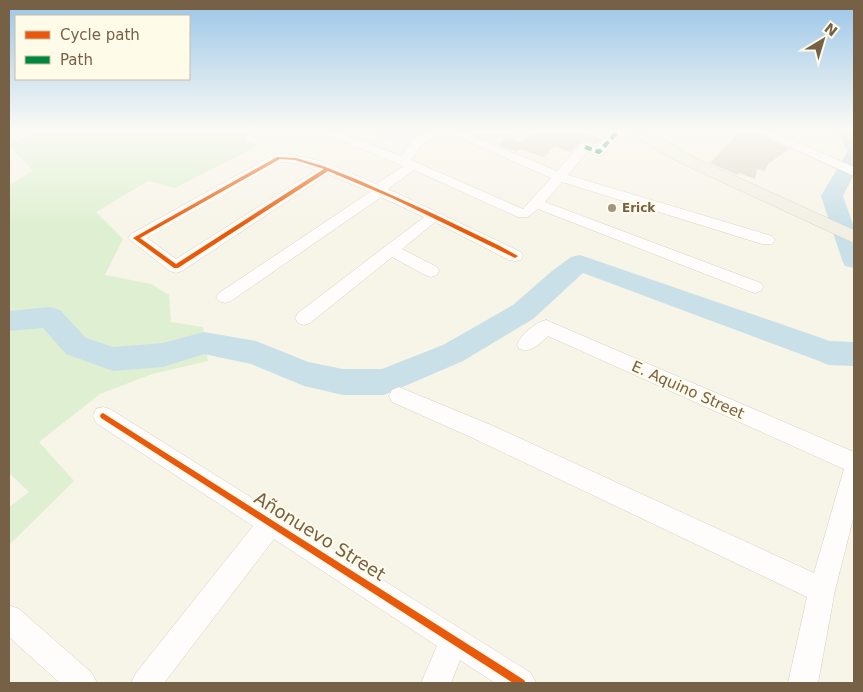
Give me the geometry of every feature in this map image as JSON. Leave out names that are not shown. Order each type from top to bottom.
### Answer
[{"type":"main road","points":[[694,163],[854,237]]},
{"type":"street","points":[[269,163],[136,238],[176,266],[326,170]]},
{"type":"street","points":[[307,163],[380,191],[515,256]]},
{"type":"street","points":[[225,297],[380,191],[382,186],[408,163]]},
{"type":"street","points":[[409,163],[520,213],[528,212],[570,163]]},
{"type":"street","points":[[527,163],[558,176],[767,240]]},
{"type":"street","points":[[834,163],[854,172]]},
{"type":"street","points":[[535,203],[755,287]]},
{"type":"street","points":[[304,318],[434,216]]},
{"type":"street","points":[[392,250],[431,270]]},
{"type":"street","name":"E. Aquino Street","points":[[526,344],[546,327],[854,464]]},
{"type":"street","points":[[399,396],[483,432],[822,590]]},
{"type":"street","name":"Añonuevo Street","points":[[103,416],[521,683]]},
{"type":"street","points":[[803,683],[822,590],[854,472]]},
{"type":"street","points":[[146,683],[271,523]]},
{"type":"street","points":[[9,619],[82,683]]},
{"type":"street","points":[[436,683],[454,640]]},
{"type":"green space","points":[[26,163],[223,163],[175,188],[148,181],[96,212],[123,239],[105,275],[151,284],[169,295],[171,322],[203,327],[208,361],[152,374],[100,394],[39,442],[74,481],[10,544],[9,507],[29,492],[9,473],[9,185],[33,171]]},
{"type":"building","points":[[711,163],[769,163],[765,171],[757,169],[755,179],[739,173],[737,175]]},
{"type":"waterway","points":[[850,163],[832,196],[854,260]]},
{"type":"waterway","points":[[9,321],[50,317],[76,346],[113,359],[163,355],[204,343],[256,353],[304,374],[343,382],[384,382],[453,353],[523,312],[561,277],[580,263],[829,353],[854,354]]},
{"type":"cycle path","points":[[270,163],[136,238],[176,267],[326,170]]},
{"type":"cycle path","points":[[309,163],[394,197],[515,256]]},
{"type":"cycle path","points":[[103,416],[521,683]]},
{"type":"place","name":"Erick","points":[[612,208]]}]
